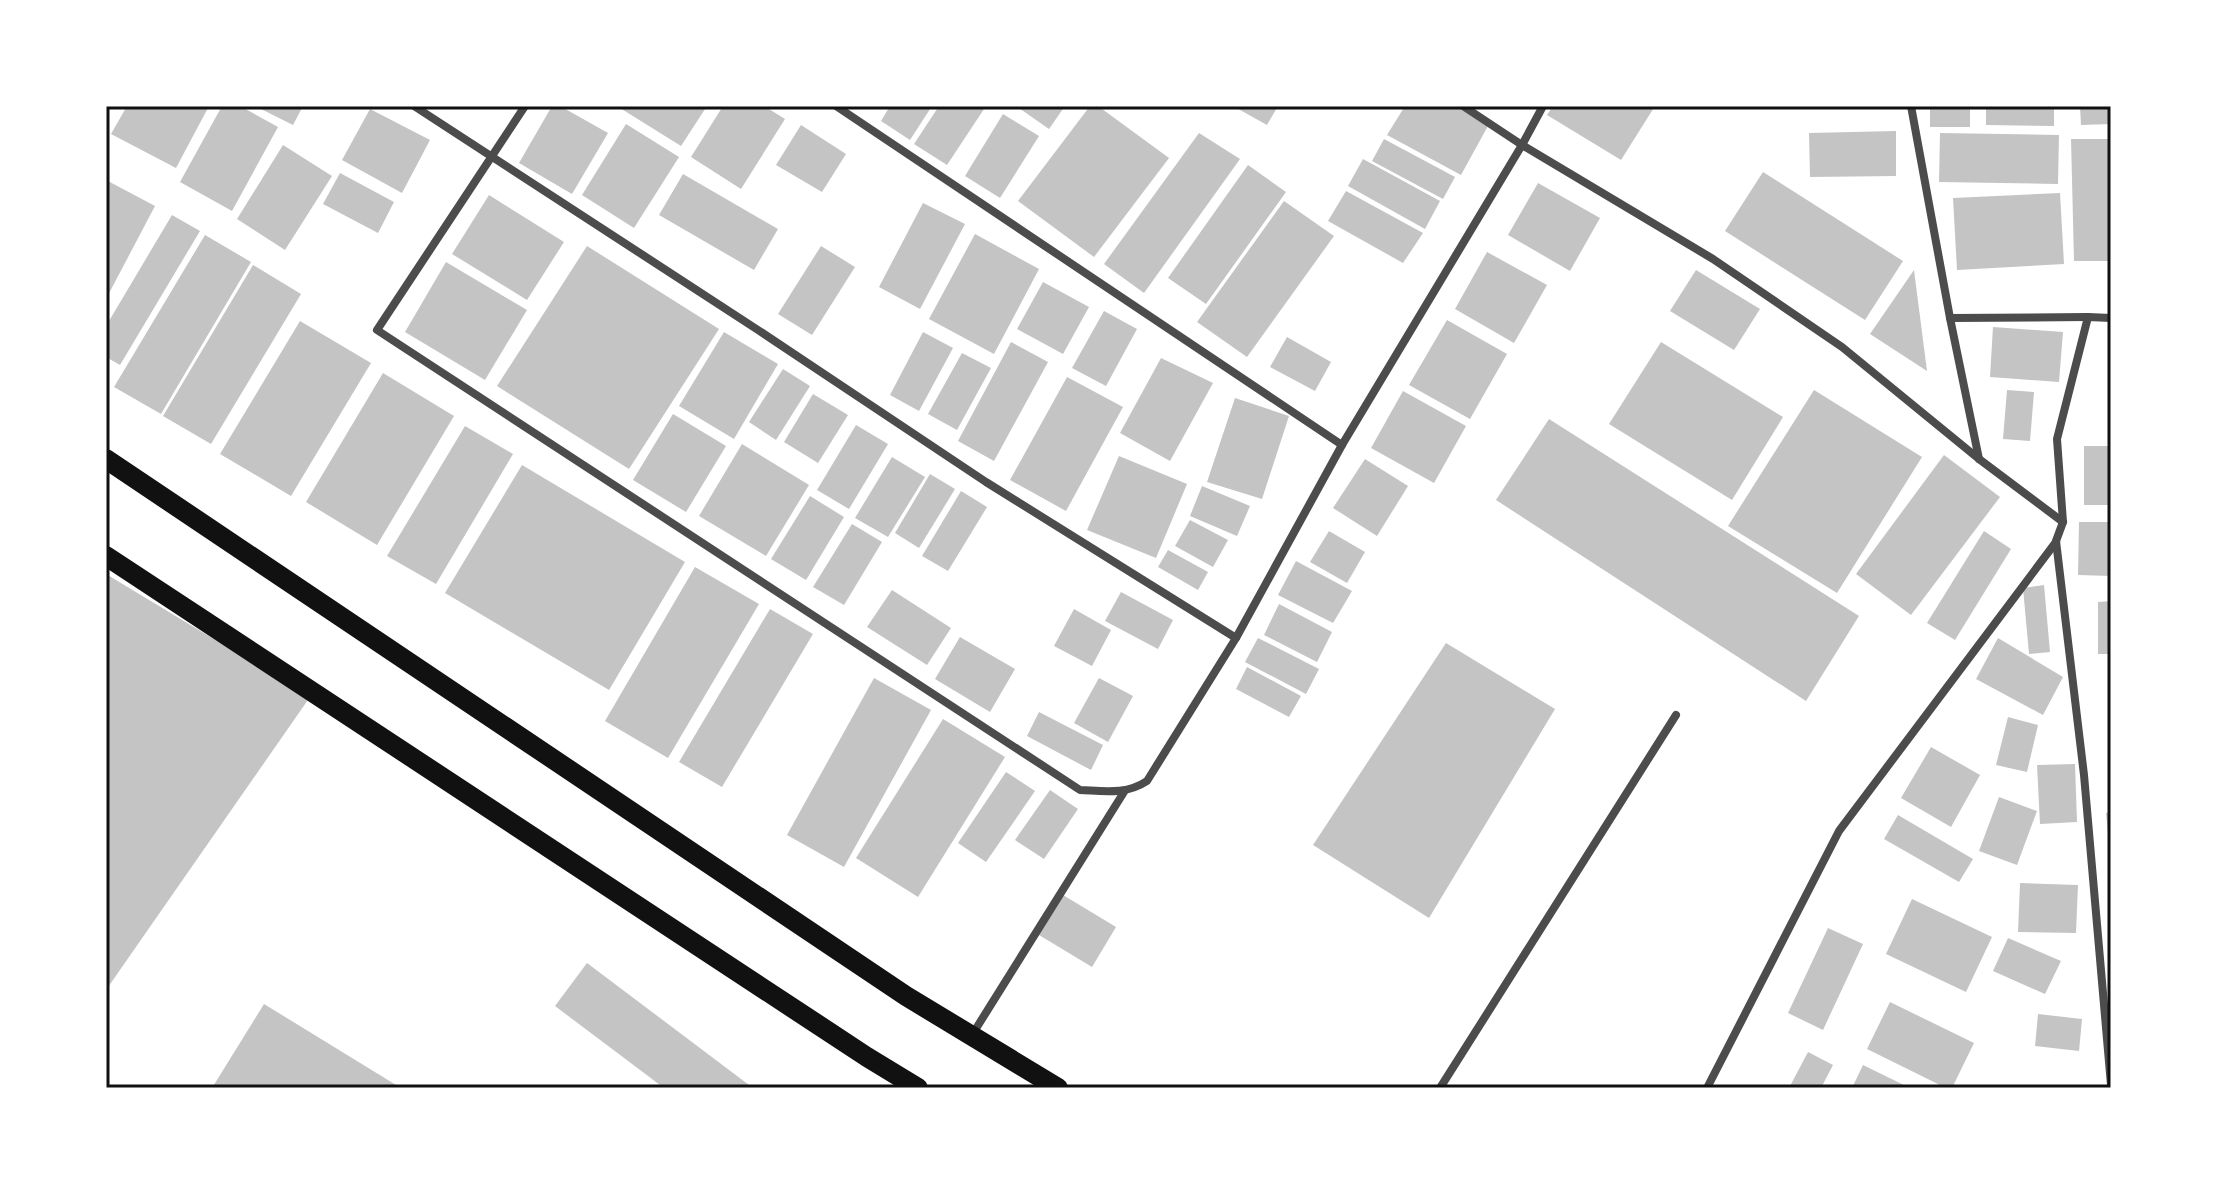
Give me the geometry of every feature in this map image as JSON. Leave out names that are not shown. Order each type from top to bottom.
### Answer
[{"type":"main road","points":[[106,459],[906,996],[1058,1088]]},
{"type":"main road","points":[[106,556],[918,1088]]},
{"type":"street","points":[[414,106],[986,482],[1236,638]]},
{"type":"street","points":[[525,106],[377,330],[1080,790],[1124,792],[1147,781],[1236,638],[1342,445],[1543,106]]},
{"type":"street","points":[[836,106],[1342,445]]},
{"type":"street","points":[[1463,106],[1522,145],[1713,259],[1842,347],[1979,459],[2063,522]]},
{"type":"street","points":[[1911,106],[1979,459]]},
{"type":"street","points":[[1707,1088],[1839,831],[2056,541],[2063,522],[2057,439],[2088,317]]},
{"type":"street","points":[[1950,318],[2111,318]]},
{"type":"street","points":[[2056,541],[2084,775],[2111,1085]]},
{"type":"street","points":[[1440,1088],[1676,715]]},
{"type":"street","points":[[972,1035],[1124,792]]},
{"type":"building","points":[[127,106],[209,106],[176,168],[111,134]]},
{"type":"building","points":[[222,106],[240,106],[278,127],[232,211],[180,182]]},
{"type":"building","points":[[255,106],[303,106],[293,125]]},
{"type":"building","points":[[552,106],[560,106],[608,133],[572,194],[519,163]]},
{"type":"building","points":[[707,106],[681,146],[620,108]]},
{"type":"building","points":[[723,106],[764,106],[785,119],[741,189],[691,157]]},
{"type":"building","points":[[890,106],[932,106],[910,140],[881,121]]},
{"type":"building","points":[[939,106],[986,106],[947,165],[914,144]]},
{"type":"building","points":[[1016,106],[1065,106],[1049,129]]},
{"type":"building","points":[[1090,106],[1098,106],[1169,158],[1094,257],[1018,201]]},
{"type":"building","points":[[1233,106],[1278,106],[1267,125]]},
{"type":"building","points":[[1405,106],[1458,106],[1489,124],[1461,175],[1387,135]]},
{"type":"building","points":[[1553,106],[1655,106],[1621,160],[1547,115]]},
{"type":"building","points":[[1930,106],[1970,106],[1970,127],[1930,127]]},
{"type":"building","points":[[1986,106],[2054,106],[2054,126],[1986,125]]},
{"type":"building","points":[[2080,106],[2111,106],[2111,124],[2081,125]]},
{"type":"building","points":[[370,109],[430,140],[402,193],[342,160]]},
{"type":"building","points":[[1003,114],[1039,136],[1000,198],[965,176]]},
{"type":"building","points":[[626,124],[679,157],[634,228],[582,195]]},
{"type":"building","points":[[801,125],[846,154],[822,192],[776,165]]},
{"type":"building","points":[[1896,131],[1896,176],[1810,177],[1809,133]]},
{"type":"building","points":[[1199,133],[1240,159],[1144,293],[1104,264]]},
{"type":"building","points":[[1940,133],[2059,135],[2058,184],[1939,182]]},
{"type":"building","points":[[1384,139],[1455,177],[1443,199],[1372,161]]},
{"type":"building","points":[[2071,139],[2111,139],[2111,261],[2074,261]]},
{"type":"building","points":[[283,145],[332,176],[285,250],[237,219]]},
{"type":"building","points":[[1363,159],[1440,201],[1425,229],[1348,186]]},
{"type":"building","points":[[1248,165],[1286,192],[1206,304],[1168,278]]},
{"type":"building","points":[[1763,172],[1903,261],[1865,320],[1725,231]]},
{"type":"building","points":[[340,173],[394,202],[378,233],[323,204]]},
{"type":"building","points":[[683,174],[778,229],[754,270],[659,215]]},
{"type":"building","points":[[106,180],[155,206],[106,299]]},
{"type":"building","points":[[1538,183],[1600,218],[1570,271],[1508,235]]},
{"type":"building","points":[[1346,191],[1423,233],[1403,263],[1328,221]]},
{"type":"building","points":[[2060,193],[2064,264],[1957,270],[1953,198]]},
{"type":"building","points":[[489,195],[564,242],[527,300],[452,254]]},
{"type":"building","points":[[1284,201],[1334,236],[1247,357],[1197,322]]},
{"type":"building","points":[[923,203],[965,224],[920,309],[879,287]]},
{"type":"building","points":[[172,215],[200,231],[120,365],[106,357],[106,326]]},
{"type":"building","points":[[975,234],[1039,269],[994,354],[929,319]]},
{"type":"building","points":[[205,235],[251,262],[161,414],[114,387]]},
{"type":"building","points":[[587,246],[719,329],[629,469],[497,386]]},
{"type":"building","points":[[821,246],[855,267],[812,335],[778,314]]},
{"type":"building","points":[[1487,252],[1547,285],[1514,343],[1455,309]]},
{"type":"building","points":[[446,262],[527,310],[485,380],[405,332]]},
{"type":"building","points":[[253,265],[301,294],[211,444],[163,416]]},
{"type":"building","points":[[1696,270],[1760,309],[1734,350],[1670,311]]},
{"type":"building","points":[[1914,270],[1927,371],[1870,334]]},
{"type":"building","points":[[1043,282],[1089,307],[1063,354],[1017,329]]},
{"type":"building","points":[[1104,311],[1137,329],[1106,386],[1072,368]]},
{"type":"building","points":[[1447,320],[1507,354],[1470,419],[1409,385]]},
{"type":"building","points":[[300,321],[371,363],[291,496],[220,454]]},
{"type":"building","points":[[1993,327],[2063,332],[2059,382],[1990,377]]},
{"type":"building","points":[[724,332],[778,364],[734,439],[679,406]]},
{"type":"building","points":[[923,332],[953,348],[919,411],[890,395]]},
{"type":"building","points":[[1287,337],[1331,362],[1315,391],[1270,367]]},
{"type":"building","points":[[1011,342],[1048,362],[994,461],[958,441]]},
{"type":"building","points":[[1661,342],[1783,417],[1732,500],[1609,424]]},
{"type":"building","points":[[962,353],[991,368],[957,430],[928,414]]},
{"type":"building","points":[[1161,358],[1213,383],[1170,461],[1120,433]]},
{"type":"building","points":[[783,369],[810,386],[776,440],[749,422]]},
{"type":"building","points":[[383,373],[454,416],[377,545],[306,502]]},
{"type":"building","points":[[1067,377],[1123,407],[1066,511],[1010,480]]},
{"type":"building","points":[[1814,390],[1922,457],[1837,593],[1728,526]]},
{"type":"building","points":[[2007,390],[2034,392],[2030,441],[2003,439]]},
{"type":"building","points":[[1403,391],[1466,426],[1434,483],[1371,448]]},
{"type":"building","points":[[813,394],[848,415],[818,463],[784,442]]},
{"type":"building","points":[[1235,398],[1289,416],[1262,499],[1207,482]]},
{"type":"building","points":[[673,414],[726,446],[686,512],[633,480]]},
{"type":"building","points":[[1549,419],[1859,616],[1806,701],[1496,500]]},
{"type":"building","points":[[856,425],[888,444],[849,509],[817,490]]},
{"type":"building","points":[[465,426],[513,454],[436,584],[387,556]]},
{"type":"building","points":[[742,444],[809,485],[766,556],[699,516]]},
{"type":"building","points":[[2084,446],[2111,446],[2111,505],[2084,505]]},
{"type":"building","points":[[1944,455],[2000,497],[1911,615],[1856,574]]},
{"type":"building","points":[[1119,456],[1187,484],[1156,558],[1087,530]]},
{"type":"building","points":[[892,457],[925,477],[888,537],[855,518]]},
{"type":"building","points":[[1365,459],[1408,486],[1377,536],[1333,508]]},
{"type":"building","points":[[522,465],[685,562],[609,690],[445,593]]},
{"type":"building","points":[[930,474],[955,489],[919,548],[895,533]]},
{"type":"building","points":[[1202,486],[1250,506],[1237,536],[1190,516]]},
{"type":"building","points":[[961,491],[987,507],[948,571],[922,556]]},
{"type":"building","points":[[810,496],[844,517],[806,580],[771,559]]},
{"type":"building","points":[[1190,520],[1228,540],[1213,567],[1175,546]]},
{"type":"building","points":[[2079,522],[2111,522],[2111,576],[2078,575]]},
{"type":"building","points":[[852,524],[882,542],[844,605],[813,587]]},
{"type":"building","points":[[1329,531],[1365,552],[1347,583],[1310,562]]},
{"type":"building","points":[[1984,531],[2011,549],[1955,640],[1927,623]]},
{"type":"building","points":[[1168,550],[1208,572],[1198,590],[1158,567]]},
{"type":"building","points":[[1296,561],[1352,591],[1333,623],[1278,595]]},
{"type":"building","points":[[695,567],[759,604],[668,758],[605,721]]},
{"type":"building","points":[[106,574],[310,697],[106,990]]},
{"type":"building","points":[[2044,585],[2050,652],[2029,654],[2023,588]]},
{"type":"building","points":[[892,590],[951,628],[927,665],[867,627]]},
{"type":"building","points":[[1121,592],[1173,620],[1158,649],[1105,621]]},
{"type":"building","points":[[2111,601],[2111,654],[2098,654],[2098,602]]},
{"type":"building","points":[[1279,604],[1332,632],[1317,662],[1264,635]]},
{"type":"building","points":[[770,609],[813,634],[722,787],[679,762]]},
{"type":"building","points":[[1074,609],[1111,630],[1092,666],[1054,646]]},
{"type":"building","points":[[960,637],[1015,669],[990,712],[935,679]]},
{"type":"building","points":[[1258,638],[1319,669],[1306,694],[1245,662]]},
{"type":"building","points":[[1998,638],[2063,677],[2043,715],[1976,679]]},
{"type":"building","points":[[1446,643],[1555,709],[1429,918],[1313,845]]},
{"type":"building","points":[[1247,667],[1301,696],[1289,717],[1236,689]]},
{"type":"building","points":[[874,678],[931,710],[844,867],[787,835]]},
{"type":"building","points":[[1099,678],[1133,696],[1108,742],[1074,723]]},
{"type":"building","points":[[1039,712],[1103,745],[1091,770],[1027,736]]},
{"type":"building","points":[[2008,717],[2038,725],[2027,772],[1996,765]]},
{"type":"building","points":[[943,719],[1005,757],[918,897],[856,858]]},
{"type":"building","points":[[1931,747],[1980,775],[1951,827],[1901,798]]},
{"type":"building","points":[[2075,764],[2077,822],[2040,824],[2037,765]]},
{"type":"building","points":[[1006,772],[1035,791],[986,862],[958,843]]},
{"type":"building","points":[[1050,790],[1078,809],[1044,859],[1015,840]]},
{"type":"building","points":[[1999,797],[2037,811],[2017,865],[1979,851]]},
{"type":"building","points":[[2111,812],[2111,843],[2109,843],[2106,813]]},
{"type":"building","points":[[1898,815],[1973,859],[1959,882],[1884,839]]},
{"type":"building","points":[[2020,883],[2078,885],[2076,933],[2018,932]]},
{"type":"building","points":[[1063,895],[1116,927],[1092,967],[1039,935]]},
{"type":"building","points":[[1912,899],[1992,937],[1966,992],[1886,954]]},
{"type":"building","points":[[1828,928],[1863,944],[1823,1030],[1788,1013]]},
{"type":"building","points":[[2008,938],[2061,961],[2045,994],[1993,971]]},
{"type":"building","points":[[587,963],[753,1088],[664,1088],[555,1006]]},
{"type":"building","points":[[1890,1002],[1974,1043],[1952,1088],[1946,1088],[1867,1049]]},
{"type":"building","points":[[264,1004],[401,1088],[212,1088]]},
{"type":"building","points":[[2038,1014],[2082,1019],[2079,1051],[2035,1046]]},
{"type":"building","points":[[1808,1052],[1833,1065],[1821,1088],[1789,1088]]},
{"type":"building","points":[[1863,1065],[1910,1088],[1852,1088]]}]
